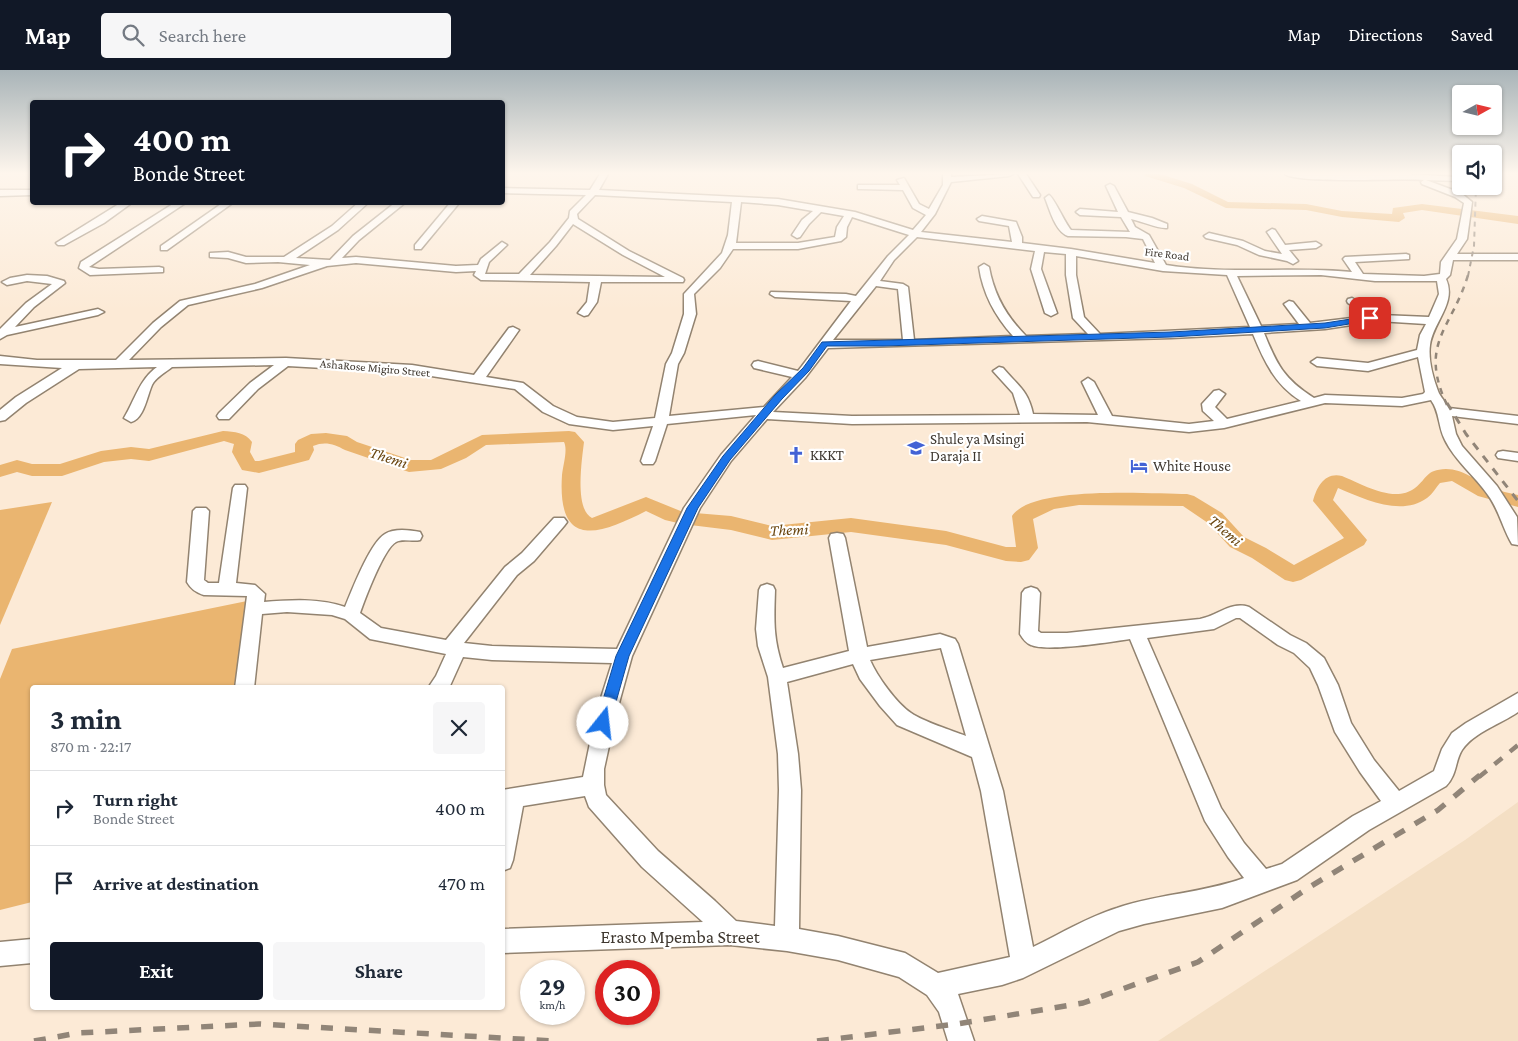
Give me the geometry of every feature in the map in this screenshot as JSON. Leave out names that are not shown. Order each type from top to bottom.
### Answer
[{"type":"street","points":[[62,243],[105,219]]},
{"type":"street","points":[[156,219],[85,264],[84,268],[99,272],[159,270]]},
{"type":"street","points":[[164,248],[205,219]]},
{"type":"street","points":[[287,259],[335,228],[345,219]]},
{"type":"street","points":[[119,364],[157,325],[184,303],[258,286],[329,263],[380,219]]},
{"type":"street","points":[[418,247],[441,219]]},
{"type":"street","points":[[521,278],[572,219]]},
{"type":"street","points":[[575,219],[613,246],[693,289]]},
{"type":"street","points":[[648,461],[661,421],[672,364],[678,353],[690,314],[689,294],[710,274],[724,256],[730,246],[734,219]]},
{"type":"street","points":[[797,235],[808,219]]},
{"type":"street","points":[[730,246],[798,246],[838,239],[841,237],[842,227],[846,219]]},
{"type":"street","name":"Fire Road","points":[[870,219],[914,234],[942,239],[1071,252],[1162,268],[1231,273],[1312,273],[1441,278]]},
{"type":"street","points":[[730,934],[707,910],[650,859],[610,818],[597,800],[593,785],[601,733],[623,656],[692,508],[726,458],[801,375],[841,320],[873,283],[891,258],[926,219]]},
{"type":"street","points":[[986,219],[1007,221],[1012,224],[1018,237],[1017,246]]},
{"type":"street","points":[[1058,219],[1068,233],[1126,234],[1146,237]]},
{"type":"street","points":[[1128,219],[1132,228],[1146,237],[1162,268]]},
{"type":"street","points":[[1145,219],[1164,226]]},
{"type":"street","points":[[1465,219],[1462,239],[1446,262],[1446,272],[1441,278],[1445,286],[1445,298],[1432,321],[1424,341],[1423,352],[1432,393],[1445,411],[1452,440],[1463,457],[1488,484],[1505,511],[1518,540]]},
{"type":"street","points":[[1272,232],[1289,258]]},
{"type":"street","points":[[1209,236],[1289,258],[1312,273]]},
{"type":"street","points":[[502,245],[485,261],[479,275],[481,277],[679,280]]},
{"type":"street","points":[[1282,248],[1316,245]]},
{"type":"street","points":[[1040,248],[1036,268],[1051,313]]},
{"type":"street","points":[[1071,252],[1071,275],[1079,318],[1097,337]]},
{"type":"street","points":[[213,255],[228,255],[246,260],[287,259],[329,263],[372,261],[456,269],[482,268]]},
{"type":"street","points":[[1360,276],[1348,259],[1406,257]]},
{"type":"street","points":[[1450,257],[1518,257]]},
{"type":"street","points":[[984,267],[985,278],[996,308],[1004,321],[1022,339]]},
{"type":"street","points":[[1,335],[30,304],[58,285],[88,270]]},
{"type":"street","points":[[1231,273],[1257,330],[1284,382],[1312,402]]},
{"type":"street","points":[[7,282],[28,276],[58,282],[60,283],[58,285]]},
{"type":"street","points":[[584,313],[592,302],[596,278]]},
{"type":"street","points":[[873,283],[903,287],[909,343]]},
{"type":"street","points":[[776,294],[846,297],[858,300]]},
{"type":"street","points":[[1352,301],[1378,318]]},
{"type":"street","points":[[1289,304],[1307,327]]},
{"type":"street","points":[[1,335],[98,312]]},
{"type":"street","points":[[825,344],[1097,337],[1257,330],[1307,327],[1378,318],[1432,321]]},
{"type":"street","points":[[478,379],[513,330]]},
{"type":"street","points":[[1317,362],[1368,367],[1423,352]]},
{"type":"street","name":"AshaRose Migiro Street","points":[[0,360],[37,364],[76,365],[286,362],[412,368],[519,386],[548,409],[574,421],[613,426],[765,413],[852,420],[1107,419],[1178,428],[1224,424],[1334,398],[1402,402],[1428,397],[1432,393]]},
{"type":"street","points":[[224,416],[254,386],[286,362]]},
{"type":"street","points":[[131,418],[144,394],[146,384],[168,364]]},
{"type":"street","points":[[0,417],[36,390],[76,365]]},
{"type":"street","points":[[758,365],[801,375]]},
{"type":"street","points":[[999,371],[1003,378],[1013,384],[1022,395],[1028,419]]},
{"type":"street","points":[[1088,382],[1107,419]]},
{"type":"street","points":[[1219,394],[1208,404],[1208,408],[1224,424]]},
{"type":"street","points":[[1445,411],[1514,420],[1518,434]]},
{"type":"street","points":[[1503,455],[1518,457]]},
{"type":"street","points":[[227,589],[240,488]]},
{"type":"street","points":[[201,512],[195,582],[204,589],[239,588],[253,591],[256,594],[244,685]]},
{"type":"street","points":[[440,685],[444,680],[453,648],[511,571],[528,557],[559,522]]},
{"type":"street","points":[[351,615],[366,577],[388,540],[395,536],[414,536]]},
{"type":"street","points":[[837,538],[859,655],[868,674],[904,719],[980,751]]},
{"type":"street","points":[[767,590],[766,640],[777,677],[788,754],[790,790],[787,939]]},
{"type":"street","points":[[1031,593],[1030,634],[1037,640],[1067,640],[1207,624],[1236,611],[1243,611],[1250,615],[1284,640],[1300,648],[1318,663],[1326,678],[1342,726],[1367,766],[1396,803]]},
{"type":"street","points":[[254,609],[309,606],[333,609],[351,615],[376,634],[492,653],[623,656]]},
{"type":"street","points":[[1136,632],[1213,814],[1236,850],[1262,882]]},
{"type":"street","points":[[777,677],[859,655],[940,641],[948,644],[992,791],[1012,889],[1023,965]]},
{"type":"street","points":[[936,986],[1002,972],[1023,965],[1116,920],[1144,912],[1222,897],[1289,872],[1361,823],[1441,777],[1452,747],[1458,740],[1469,731],[1496,717],[1518,701]]},
{"type":"street","points":[[505,830],[508,799],[593,785]]},
{"type":"street","name":"Erasto Mpemba Street","points":[[505,941],[730,934],[787,939],[838,948],[905,966],[936,986],[950,1005],[961,1041]]},
{"type":"street","points":[[0,954],[30,951]]},
{"type":"shaded area","points":[[52,502],[0,625],[0,510]]},
{"type":"shaded area","points":[[247,601],[235,685],[30,685],[30,902],[0,910],[0,679],[12,649]]},
{"type":"shaded area","points":[[1518,802],[1518,1041],[1158,1041],[1465,840]]},
{"type":"waterway","points":[[1513,219],[1518,220]]},
{"type":"waterway","name":"Themi","points":[[0,471],[17,466],[32,470],[62,470],[101,457],[131,453],[149,455],[194,445],[223,436],[236,437],[243,442],[241,452],[249,466],[259,467],[302,456],[305,450],[304,444],[317,438],[341,440],[351,446],[409,466],[434,465],[459,454],[482,440],[569,436],[575,442],[572,477],[573,504],[576,515],[583,522],[592,525],[612,520],[646,503],[682,518],[731,523],[772,533],[851,525],[946,538],[1006,554],[1021,555],[1027,548],[1022,516],[1049,504],[1079,499],[1187,500],[1215,518],[1237,542],[1259,553],[1293,575],[1357,540],[1323,501],[1326,489],[1335,480],[1378,497],[1401,500],[1412,498],[1421,493],[1433,478],[1453,475],[1485,492],[1518,501]]},
{"type":"railway","points":[[1468,276],[1474,246],[1475,219]]},
{"type":"railway","points":[[1447,405],[1439,384],[1436,366],[1437,351],[1441,337],[1468,275]]},
{"type":"railway","points":[[1447,403],[1466,434],[1518,501]]},
{"type":"railway","points":[[1479,777],[1518,745]]},
{"type":"railway","points":[[817,1041],[957,1024],[1083,1003],[1198,962],[1308,888],[1438,810],[1480,775]]},
{"type":"railway","points":[[34,1041],[78,1033],[259,1024],[553,1041]]},
{"type":"place","name":"Shule ya Msingi Daraja II","points":[[916,448]]},
{"type":"place","name":"KKKT","points":[[796,455]]},
{"type":"place","name":"White House","points":[[1139,466]]},
{"type":"route","points":[[603,723],[623,656],[692,508],[726,458],[778,397],[806,370],[825,344],[883,344],[1171,335],[1325,326],[1370,318]]}]
